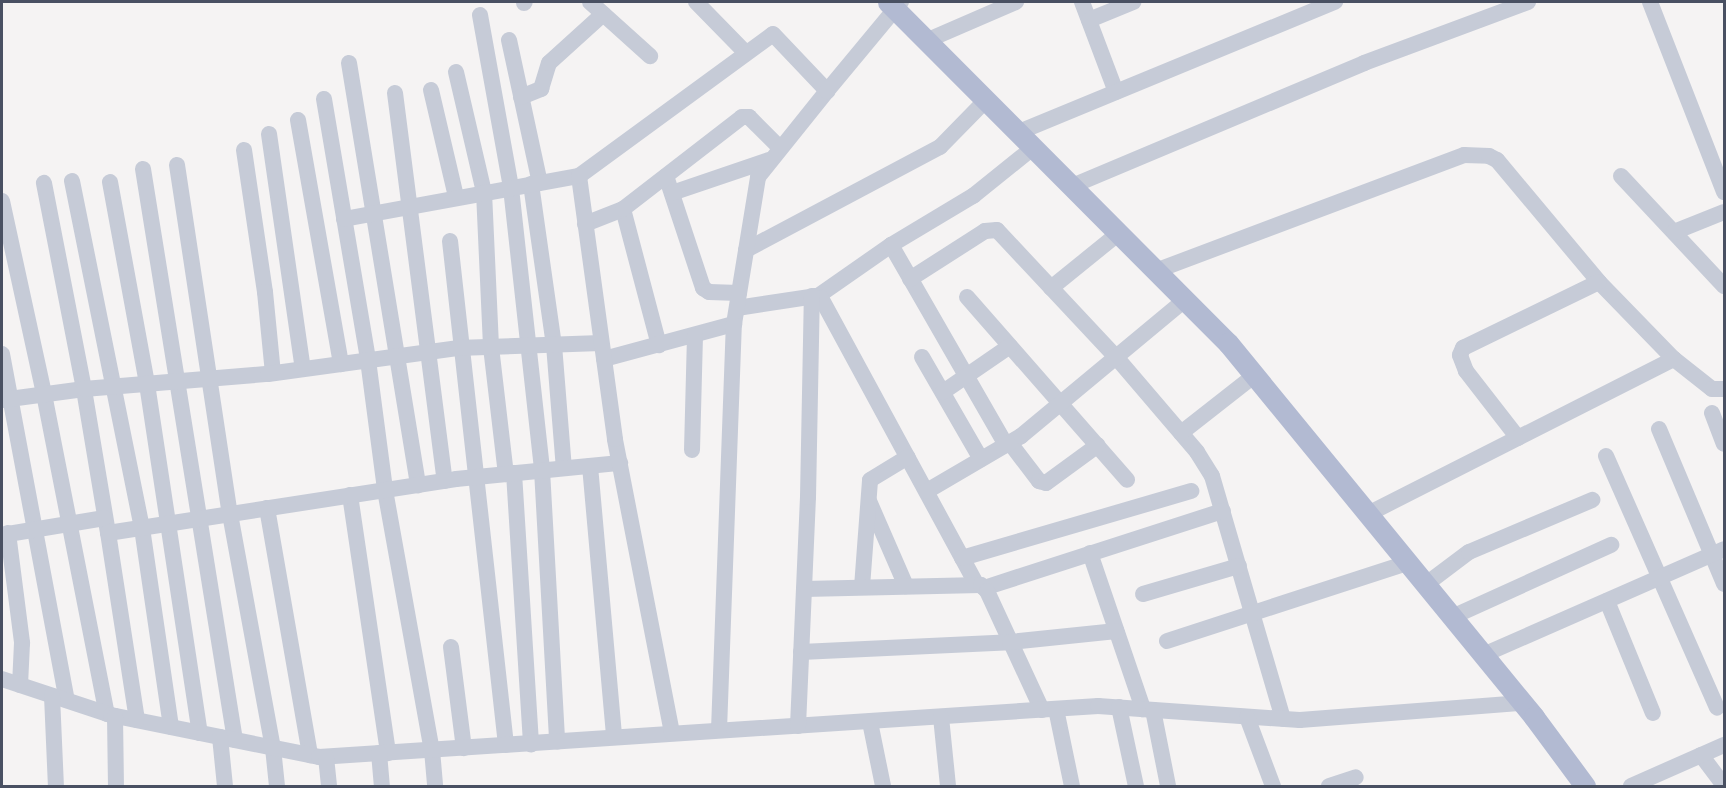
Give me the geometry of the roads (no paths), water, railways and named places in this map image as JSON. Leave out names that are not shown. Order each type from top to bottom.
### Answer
[{"type":"main road","points":[[895,4],[1228,343],[1522,703],[1585,786]]},
{"type":"street","points":[[590,2],[650,56]]},
{"type":"street","points":[[696,2],[746,53]]},
{"type":"street","points":[[928,40],[1016,2]]},
{"type":"street","points":[[1082,2],[1116,92]]},
{"type":"street","points":[[1089,20],[1133,2]]},
{"type":"street","points":[[1019,132],[1335,2]]},
{"type":"street","points":[[1072,186],[1364,63],[1528,2]]},
{"type":"street","points":[[1650,2],[1725,192]]},
{"type":"street","points":[[719,730],[737,309],[755,186],[758,177],[775,154],[895,4]]},
{"type":"street","points":[[521,97],[541,89],[549,63],[603,14]]},
{"type":"street","points":[[480,15],[511,188],[542,471],[557,742]]},
{"type":"street","points":[[344,219],[409,205],[579,176],[773,34],[827,91]]},
{"type":"street","points":[[509,40],[536,183],[554,345],[564,468]]},
{"type":"street","points":[[349,63],[418,485]]},
{"type":"street","points":[[456,72],[484,192],[492,347],[510,474],[531,744]]},
{"type":"street","points":[[431,90],[456,197]]},
{"type":"street","points":[[395,93],[445,481]]},
{"type":"street","points":[[324,99],[368,360],[385,490],[432,750],[435,786]]},
{"type":"street","points":[[746,250],[940,147],[987,99]]},
{"type":"street","points":[[585,224],[623,209],[746,116],[775,154]]},
{"type":"street","points":[[298,120],[341,364]]},
{"type":"street","points":[[269,134],[303,369]]},
{"type":"street","points":[[6,400],[84,389],[273,373],[460,348],[554,345],[602,351],[660,345],[695,336],[737,309],[815,296],[891,245],[973,196],[1034,147]]},
{"type":"street","points":[[244,150],[265,292],[273,373]]},
{"type":"street","points":[[672,193],[775,154]]},
{"type":"street","points":[[1158,270],[1464,155],[1478,154],[1497,160],[1599,282],[1674,358],[1712,389],[1725,389]]},
{"type":"street","points":[[177,165],[230,514],[273,748],[277,786]]},
{"type":"street","points":[[143,170],[201,518],[227,739],[225,786]]},
{"type":"street","points":[[579,176],[602,351],[620,463],[672,733]]},
{"type":"street","points":[[666,176],[704,288],[737,309]]},
{"type":"street","points":[[1621,176],[1725,286]]},
{"type":"street","points":[[72,181],[142,528],[171,727]]},
{"type":"street","points":[[110,182],[170,524],[200,733]]},
{"type":"street","points":[[44,183],[84,389],[137,720]]},
{"type":"street","points":[[2,201],[44,394],[68,524],[111,715],[116,786]]},
{"type":"street","points":[[623,209],[660,345]]},
{"type":"street","points":[[1674,232],[1725,212]]},
{"type":"street","points":[[910,279],[985,231],[994,229],[1116,357],[1181,433],[1209,467],[1254,612],[1283,719]]},
{"type":"street","points":[[1051,288],[1119,233]]},
{"type":"street","points":[[450,241],[460,348],[478,477],[506,746]]},
{"type":"street","points":[[891,245],[1008,444],[1039,481],[1046,483],[1098,445]]},
{"type":"street","points":[[1518,438],[1466,371],[1460,355],[1463,348],[1599,282]]},
{"type":"street","points":[[815,296],[824,302],[962,558],[1049,709],[1072,786]]},
{"type":"street","points":[[798,726],[815,296]]},
{"type":"street","points":[[967,297],[1127,480]]},
{"type":"street","points":[[927,491],[1008,444],[1185,300]]},
{"type":"street","points":[[692,450],[695,336]]},
{"type":"street","points":[[943,392],[1010,346]]},
{"type":"street","points":[[2,354],[6,400],[33,530],[60,698],[56,786]]},
{"type":"street","points":[[922,357],[981,459]]},
{"type":"street","points":[[1368,514],[1674,358]]},
{"type":"street","points":[[1181,433],[1255,375]]},
{"type":"street","points":[[1712,413],[1725,444]]},
{"type":"street","points":[[1659,429],[1718,552],[1725,585]]},
{"type":"street","points":[[1606,456],[1717,708]]},
{"type":"street","points":[[862,587],[868,484],[873,477],[909,458]]},
{"type":"street","points":[[20,685],[22,643],[4,532],[68,524],[142,528],[445,481],[620,463]]},
{"type":"street","points":[[590,466],[614,737]]},
{"type":"street","points":[[962,558],[1191,491]]},
{"type":"street","points":[[350,495],[383,753],[382,786]]},
{"type":"street","points":[[867,497],[906,586]]},
{"type":"street","points":[[1425,585],[1469,552],[1592,500]]},
{"type":"street","points":[[267,508],[318,756],[329,786]]},
{"type":"street","points":[[804,589],[980,586],[1223,511]]},
{"type":"street","points":[[1452,617],[1611,545]]},
{"type":"street","points":[[1483,655],[1718,552]]},
{"type":"street","points":[[1090,553],[1116,631],[1148,710],[1168,786]]},
{"type":"street","points":[[1167,642],[1407,563]]},
{"type":"street","points":[[1143,594],[1239,566]]},
{"type":"street","points":[[1607,600],[1653,713]]},
{"type":"street","points":[[801,652],[1010,642],[1116,631]]},
{"type":"street","points":[[451,647],[464,748]]},
{"type":"street","points":[[2,679],[111,715],[318,756],[506,746],[1098,706],[1300,720],[1522,703]]},
{"type":"street","points":[[1119,707],[1136,786]]},
{"type":"street","points":[[941,717],[948,786]]},
{"type":"street","points":[[1247,717],[1273,786]]},
{"type":"street","points":[[870,722],[883,786]]},
{"type":"street","points":[[1631,786],[1725,745]]},
{"type":"street","points":[[1701,755],[1724,786]]},
{"type":"street","points":[[1329,786],[1356,777]]}]
